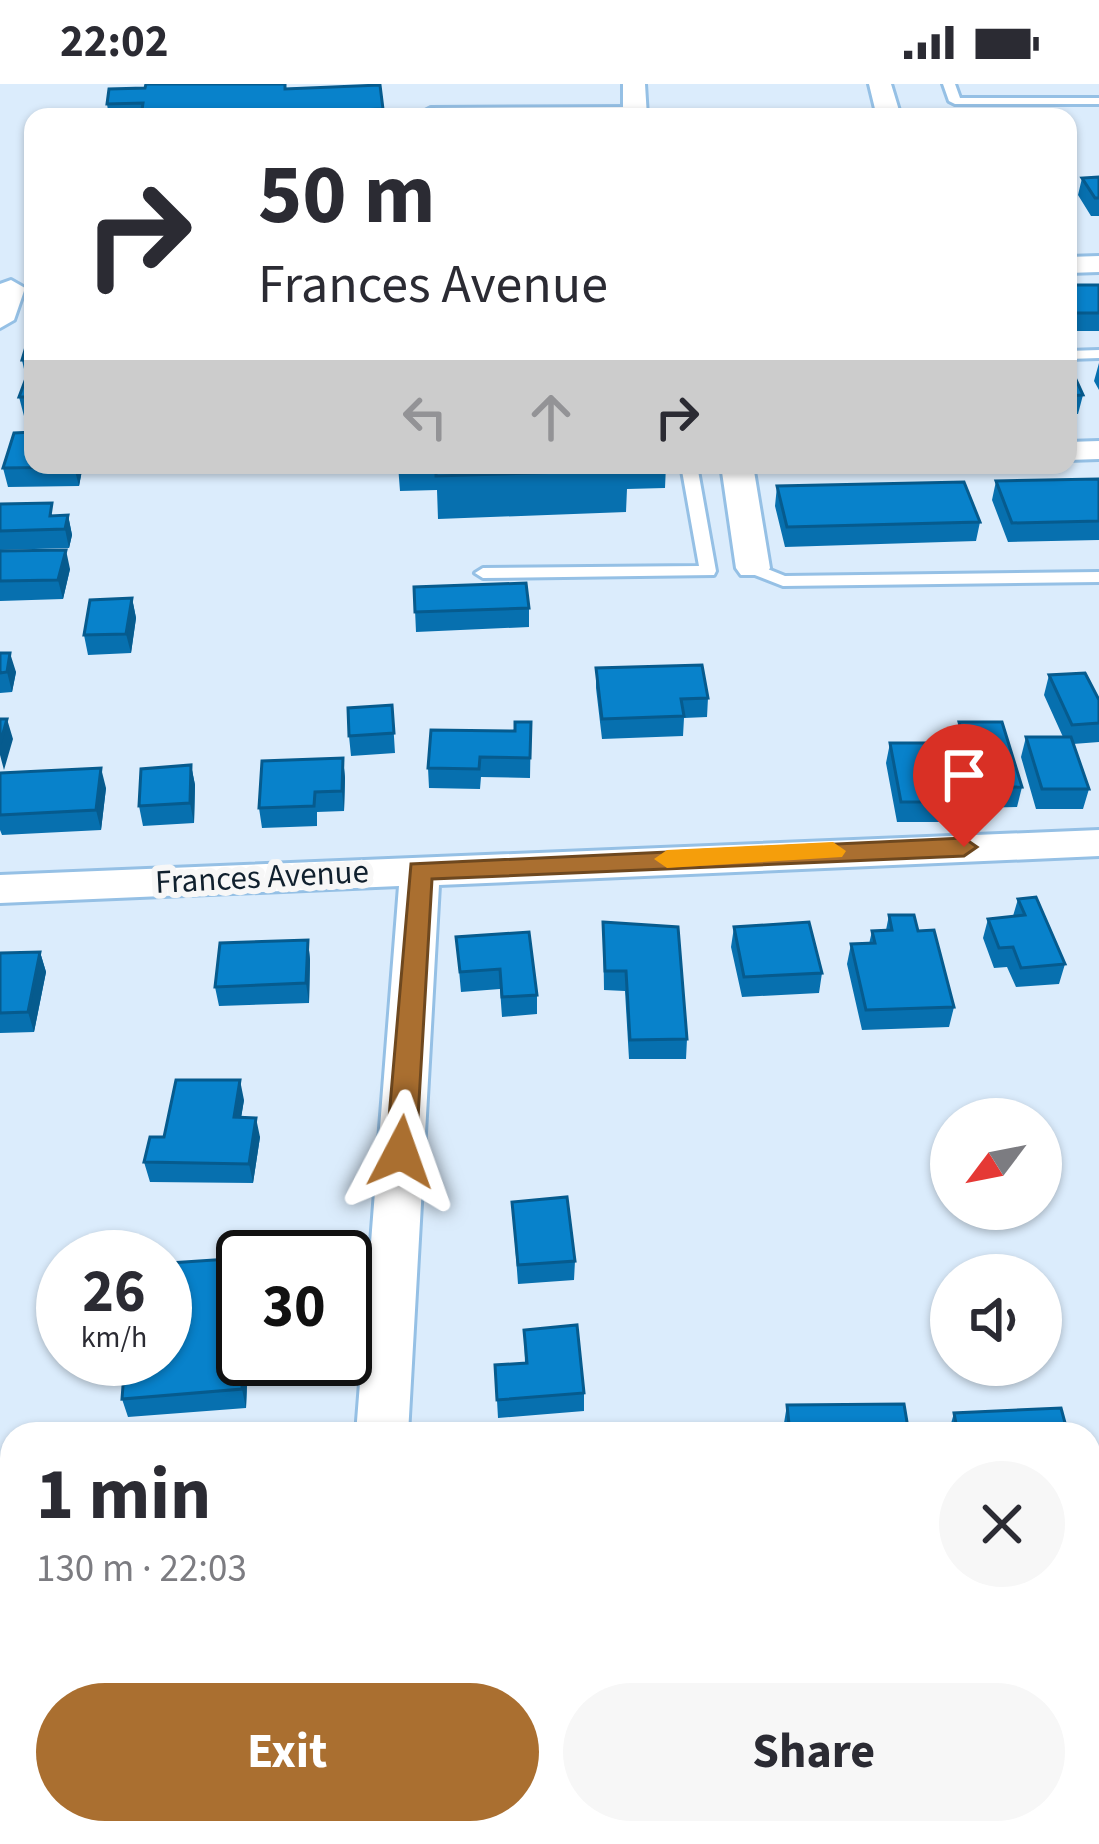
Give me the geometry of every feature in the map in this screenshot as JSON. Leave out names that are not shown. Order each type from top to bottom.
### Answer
[{"type":"street","points":[[0,320],[15,288]]},
{"type":"street","points":[[738,474],[753,568]]},
{"type":"street","name":"Frances Avenue","points":[[0,889],[1099,843]]},
{"type":"street","points":[[383,1422],[420,870]]},
{"type":"lane","points":[[949,84],[955,100],[1099,101]]},
{"type":"lane","points":[[483,573],[708,572],[691,474]]},
{"type":"lane","points":[[753,568],[783,580],[1099,577]]},
{"type":"building","points":[[146,84],[285,84],[285,89],[380,85],[383,108],[107,104],[109,89],[145,88]]},
{"type":"building","points":[[1099,177],[1099,198],[1095,198],[1082,178]]},
{"type":"building","points":[[1077,285],[1099,285],[1099,313],[1077,313]]},
{"type":"building","points":[[24,432],[24,468],[3,468],[14,433]]},
{"type":"building","points":[[1099,479],[1099,521],[1012,523],[996,481]]},
{"type":"building","points":[[964,482],[980,522],[787,527],[777,486]]},
{"type":"building","points":[[52,503],[50,516],[68,515],[65,529],[0,531],[0,504]]},
{"type":"building","points":[[66,550],[58,580],[0,581],[0,551]]},
{"type":"building","points":[[526,583],[529,608],[415,612],[414,587]]},
{"type":"building","points":[[132,598],[126,634],[84,635],[90,600]]},
{"type":"building","points":[[0,653],[10,653],[7,672],[0,673]]},
{"type":"building","points":[[702,665],[708,698],[681,699],[684,716],[602,719],[596,668]]},
{"type":"building","points":[[1085,673],[1099,700],[1099,723],[1072,725],[1049,675]]},
{"type":"building","points":[[392,705],[394,733],[349,736],[348,708]]},
{"type":"building","points":[[515,722],[531,722],[530,758],[480,757],[479,769],[428,768],[431,730],[515,731]]},
{"type":"building","points":[[959,722],[1002,722],[1022,787],[977,788]]},
{"type":"building","points":[[1026,737],[1071,737],[1089,789],[1042,789]]},
{"type":"building","points":[[890,743],[931,743],[943,802],[901,802]]},
{"type":"building","points":[[343,758],[342,791],[315,792],[314,806],[259,808],[262,761]]},
{"type":"building","points":[[191,765],[190,803],[139,806],[141,769]]},
{"type":"building","points":[[101,768],[96,810],[0,815],[0,773]]},
{"type":"building","points":[[1036,897],[1065,964],[1021,968],[1013,947],[999,948],[988,919],[1025,915],[1018,899]]},
{"type":"building","points":[[889,915],[914,915],[918,931],[934,930],[954,1007],[866,1010],[851,944],[875,943],[872,931],[892,930]]},
{"type":"building","points":[[603,922],[678,927],[687,1039],[630,1040],[626,971],[605,971]]},
{"type":"building","points":[[809,922],[822,973],[744,977],[734,927]]},
{"type":"building","points":[[529,932],[537,995],[502,997],[500,969],[460,972],[456,937]]},
{"type":"building","points":[[308,940],[306,983],[215,987],[220,943]]},
{"type":"building","points":[[40,952],[28,1012],[0,1013],[0,953]]},
{"type":"building","points":[[176,1080],[240,1080],[234,1117],[256,1118],[249,1164],[144,1162],[150,1137],[164,1137]]},
{"type":"building","points":[[567,1197],[575,1261],[518,1265],[512,1202]]},
{"type":"building","points":[[216,1260],[216,1386],[242,1389],[122,1399],[123,1386],[192,1386],[192,1261]]},
{"type":"building","points":[[577,1325],[584,1393],[497,1400],[495,1365],[527,1363],[524,1330]]},
{"type":"building","points":[[904,1404],[907,1422],[789,1422],[787,1405]]},
{"type":"building","points":[[1061,1408],[1065,1422],[956,1422],[954,1413]]},
{"type":"slow traffic","points":[[667,859],[833,851]]},
{"type":"route","points":[[401,1152],[420,870],[964,847]]}]
